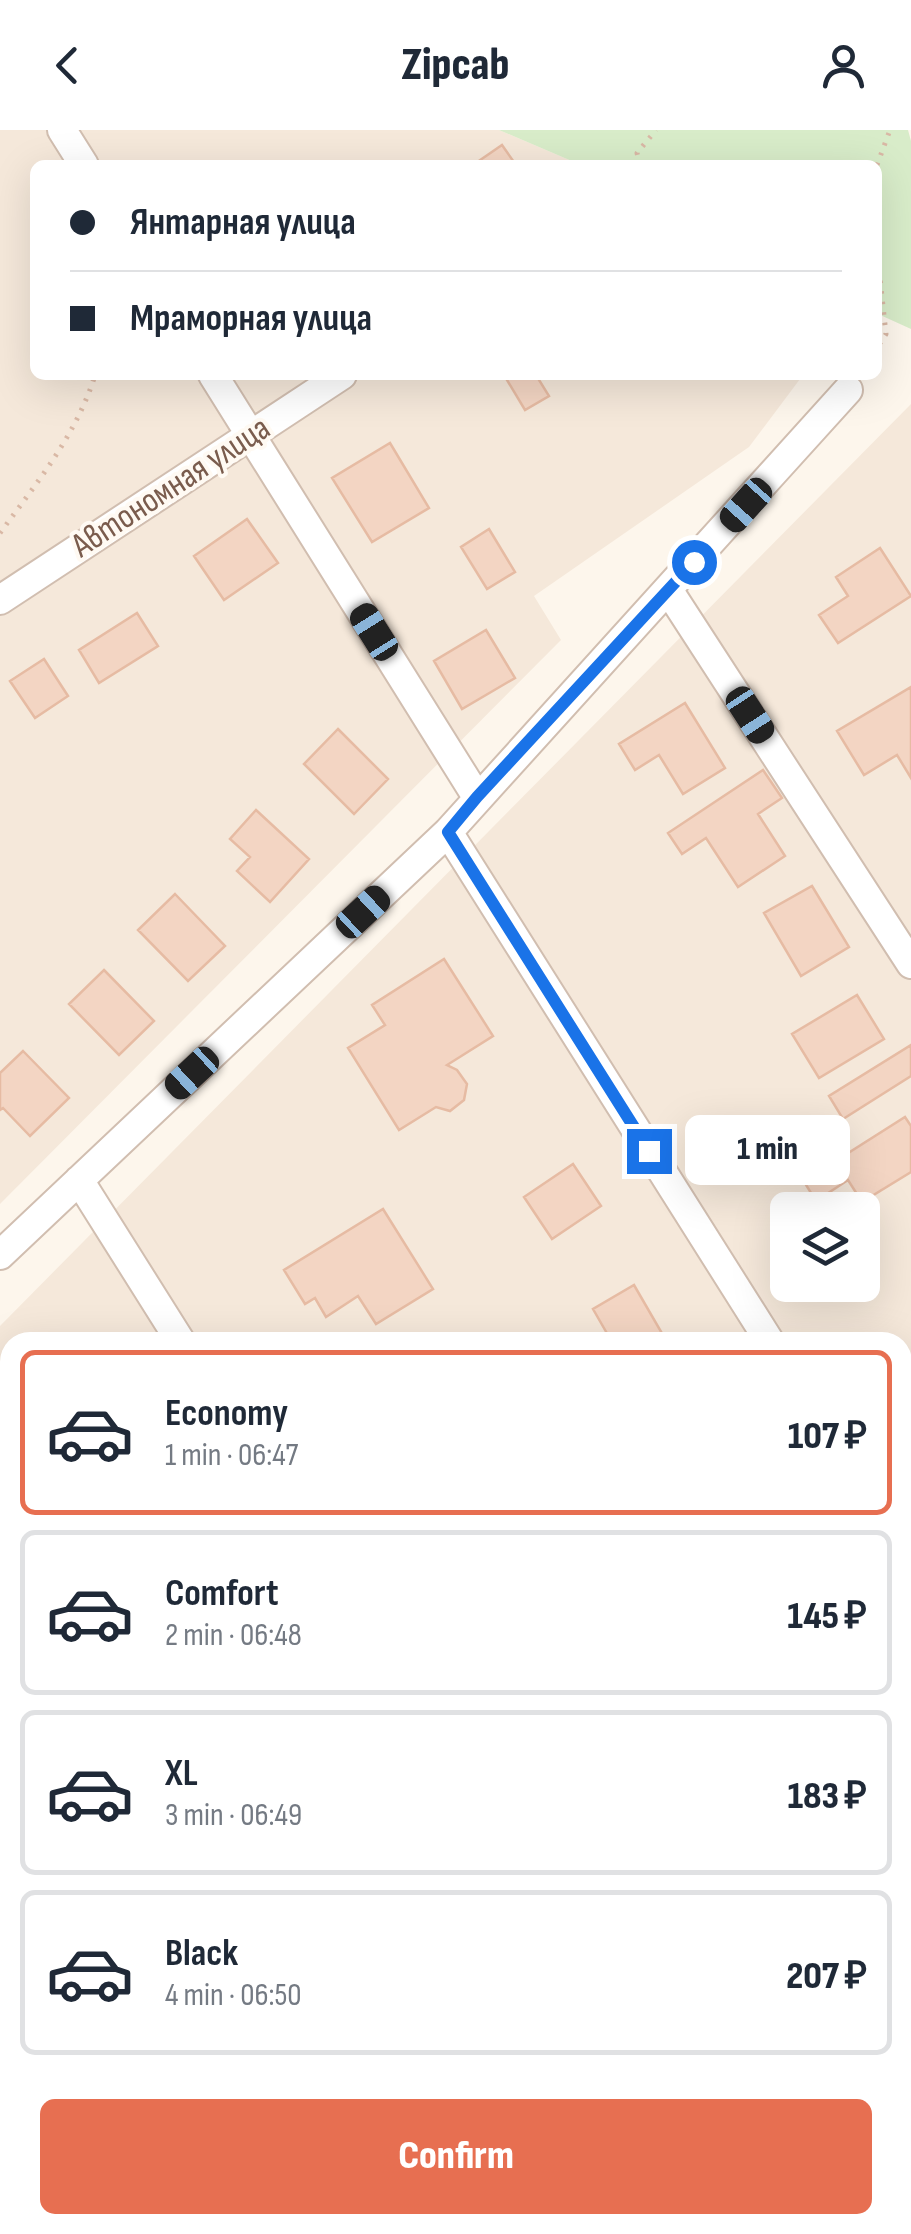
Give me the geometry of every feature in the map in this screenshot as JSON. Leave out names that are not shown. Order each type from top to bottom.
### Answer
[{"type":"street","points":[[62,130],[81,160]]},
{"type":"street","points":[[216,380],[477,797]]},
{"type":"street","name":"Автономная улица","points":[[0,600],[334,380]]},
{"type":"street","points":[[0,1255],[448,832],[848,390]]},
{"type":"street","points":[[669,591],[911,964]]},
{"type":"street","points":[[448,832],[764,1332]]},
{"type":"street","points":[[78,1180],[175,1332]]},
{"type":"path","points":[[639,160],[637,152],[656,130]]},
{"type":"path","points":[[880,160],[890,130]]},
{"type":"path","points":[[882,297],[886,334],[882,340]]},
{"type":"path","points":[[0,534],[50,465],[87,400],[93,380]]},
{"type":"shaded area","points":[[0,130],[499,130],[569,160],[30,160],[30,380],[799,380],[749,447],[534,596],[561,640],[0,1204]]},
{"type":"shaded area","points":[[911,404],[911,1332],[0,1332],[0,1326]]},
{"type":"green space","points":[[499,130],[908,130],[911,329],[882,316],[882,160],[569,160]]},
{"type":"building","points":[[502,145],[512,160],[480,160]]},
{"type":"building","points":[[507,380],[539,380],[549,396],[525,410]]},
{"type":"building","points":[[390,443],[429,508],[372,542],[332,478]]},
{"type":"building","points":[[247,519],[278,563],[224,600],[194,556]]},
{"type":"building","points":[[489,529],[515,572],[487,589],[461,547]]},
{"type":"building","points":[[880,548],[911,596],[838,643],[819,615],[848,596],[836,577]]},
{"type":"building","points":[[137,613],[158,646],[99,683],[79,650]]},
{"type":"building","points":[[486,630],[515,678],[462,709],[434,661]]},
{"type":"building","points":[[44,659],[68,696],[35,718],[10,681]]},
{"type":"building","points":[[911,687],[911,778],[897,755],[864,775],[837,731]]},
{"type":"building","points":[[685,703],[725,768],[683,794],[659,755],[635,770],[619,744]]},
{"type":"building","points":[[338,729],[388,779],[354,814],[304,764]]},
{"type":"building","points":[[763,770],[782,798],[758,814],[785,856],[738,887],[706,838],[682,854],[668,833]]},
{"type":"building","points":[[256,810],[309,859],[270,902],[237,871],[250,857],[230,839]]},
{"type":"building","points":[[812,886],[849,947],[801,976],[764,913]]},
{"type":"building","points":[[175,894],[225,946],[188,981],[138,930]]},
{"type":"building","points":[[444,959],[493,1036],[447,1065],[457,1070],[467,1084],[464,1100],[450,1111],[436,1107],[399,1130],[348,1048],[385,1025],[372,1005]]},
{"type":"building","points":[[104,970],[154,1021],[119,1055],[69,1004]]},
{"type":"building","points":[[857,995],[884,1039],[819,1078],[792,1034]]},
{"type":"building","points":[[911,1045],[911,1076],[843,1119],[829,1096]]},
{"type":"building","points":[[23,1051],[69,1098],[30,1136],[3,1108],[0,1110],[0,1073]]},
{"type":"building","points":[[905,1117],[911,1126],[911,1172],[878,1192],[856,1192],[848,1180],[830,1192],[810,1192],[793,1164],[834,1139],[845,1155]]},
{"type":"building","points":[[573,1164],[601,1206],[552,1239],[524,1197]]},
{"type":"building","points":[[383,1209],[433,1289],[376,1324],[358,1296],[326,1317],[315,1298],[305,1304],[284,1270]]},
{"type":"building","points":[[634,1285],[661,1332],[606,1332],[593,1309]]},
{"type":"route","points":[[649,1151],[448,832],[694,562]]}]
